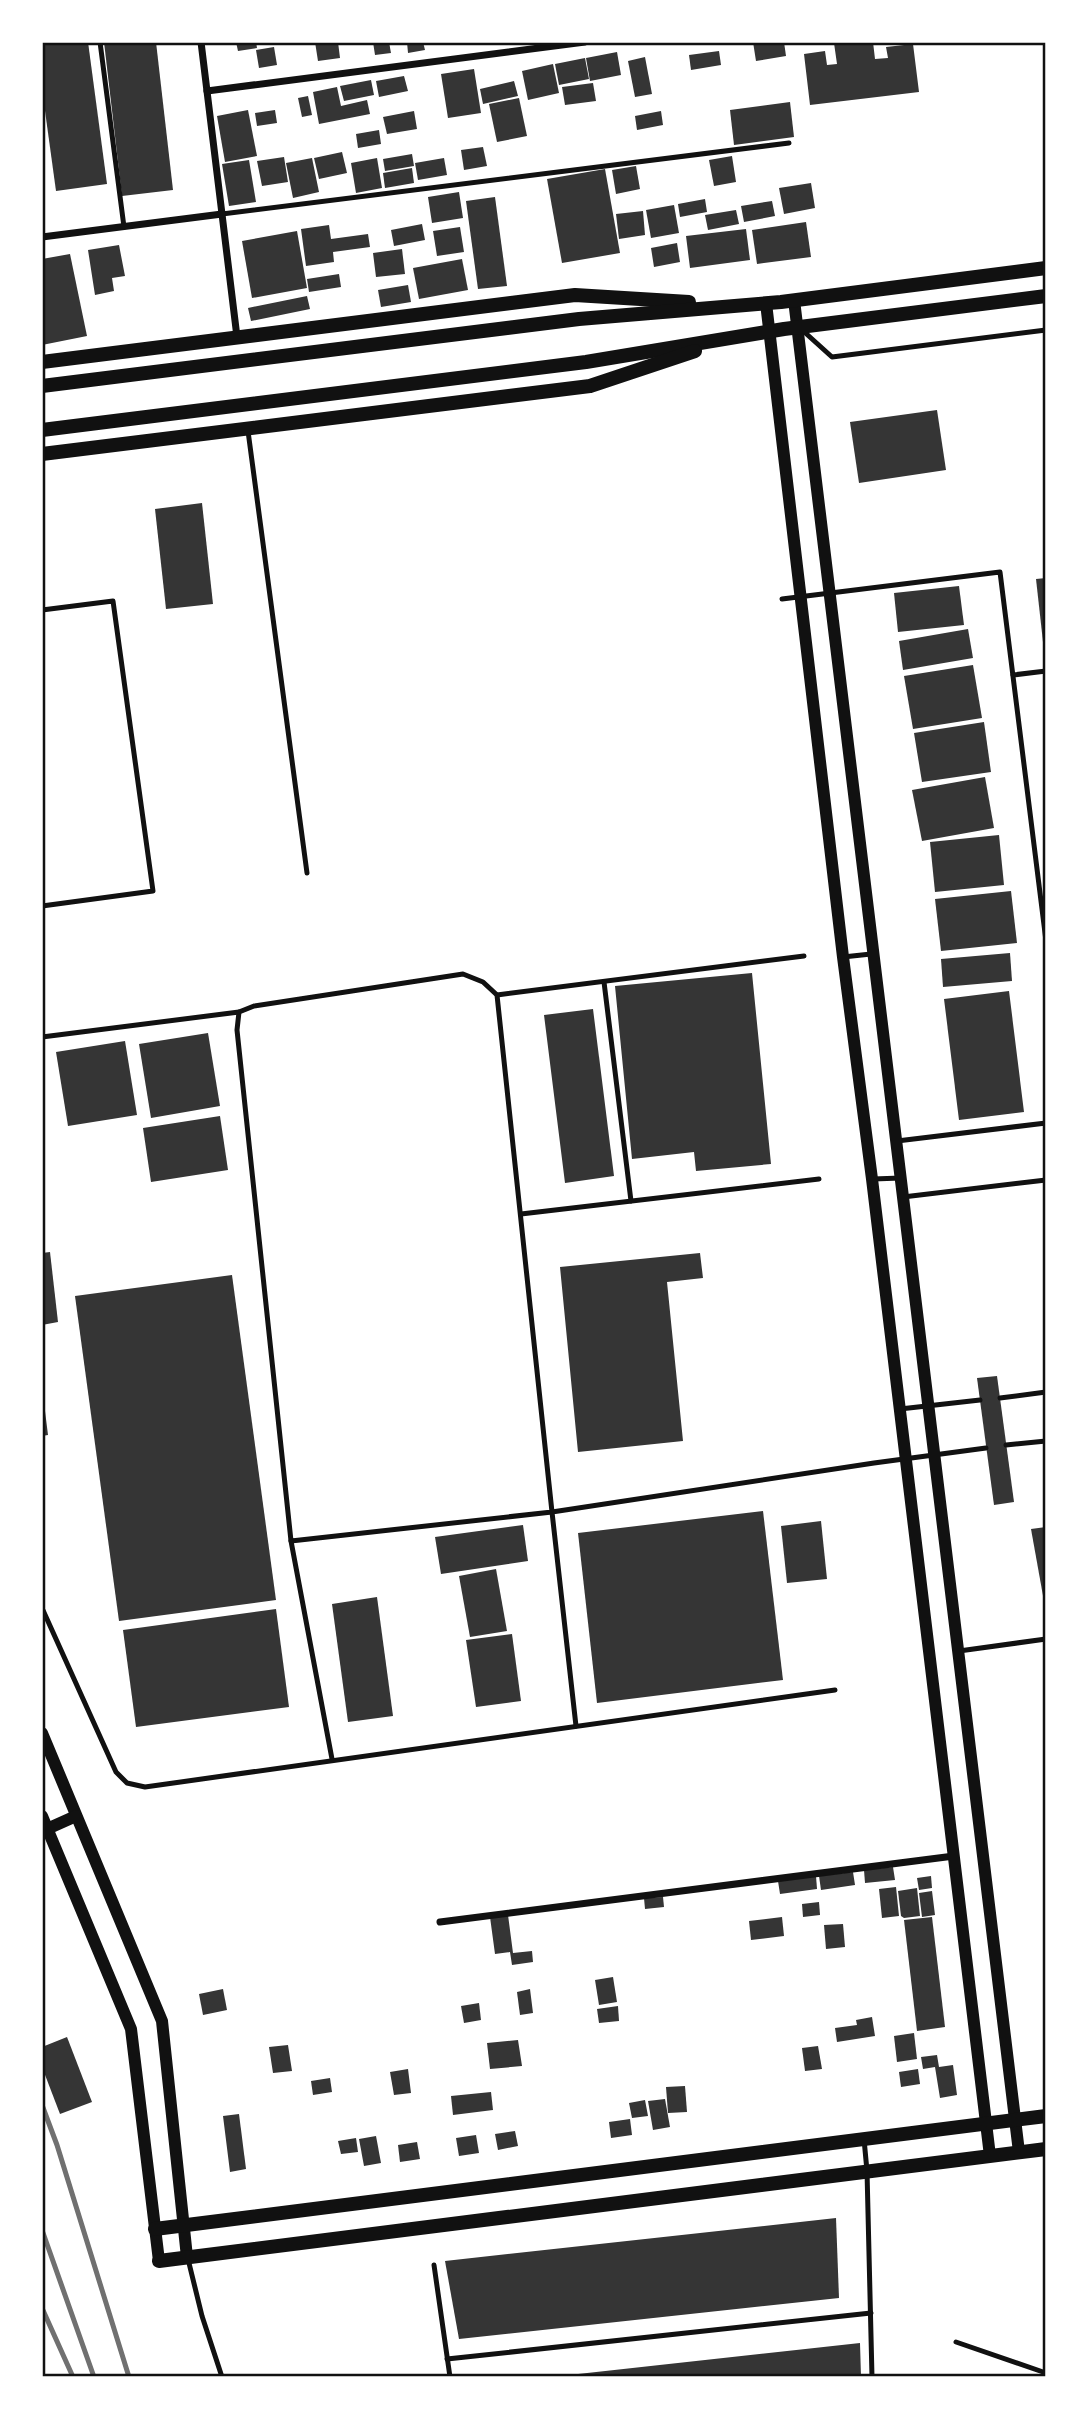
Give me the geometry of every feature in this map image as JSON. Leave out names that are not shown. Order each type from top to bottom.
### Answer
[{"type":"main road","points":[[42,386],[579,319],[794,300],[1046,268]]},
{"type":"main road","points":[[42,362],[575,295],[736,305]]},
{"type":"main road","points":[[42,430],[586,362],[770,331],[1046,296]]},
{"type":"main road","points":[[42,454],[590,386],[739,336]]},
{"type":"main road","points":[[156,2229],[1046,2116]]},
{"type":"main road","points":[[159,2261],[1046,2149]]},
{"type":"street","points":[[201,42],[237,337]]},
{"type":"street","points":[[207,91],[582,42]]},
{"type":"street","points":[[42,237],[222,214]]},
{"type":"street","points":[[794,300],[1019,2152]]},
{"type":"street","points":[[766,303],[990,2156]]},
{"type":"street","points":[[42,1733],[162,2021],[187,2257]]},
{"type":"street","points":[[42,1816],[131,2029],[159,2261]]},
{"type":"street","points":[[47,1829],[76,1816]]},
{"type":"street","points":[[440,1922],[954,1857]]},
{"type":"lane","points":[[100,42],[124,227]]},
{"type":"lane","points":[[222,214],[789,143]]},
{"type":"lane","points":[[798,327],[832,357],[1046,330]]},
{"type":"lane","points":[[248,428],[307,873]]},
{"type":"lane","points":[[782,599],[999,572],[1046,941]]},
{"type":"lane","points":[[42,610],[113,601],[153,891],[42,906]]},
{"type":"lane","points":[[1013,675],[1046,671]]},
{"type":"lane","points":[[1038,877],[1046,876]]},
{"type":"lane","points":[[843,957],[874,953]]},
{"type":"lane","points":[[497,995],[804,956]]},
{"type":"lane","points":[[42,1037],[239,1012],[254,1006],[463,974],[483,982],[497,995],[576,1726]]},
{"type":"lane","points":[[604,982],[631,1201]]},
{"type":"lane","points":[[239,1012],[237,1030],[291,1541],[332,1759]]},
{"type":"lane","points":[[897,1141],[1046,1122]]},
{"type":"lane","points":[[872,1180],[901,1178]]},
{"type":"lane","points":[[520,1214],[819,1179]]},
{"type":"lane","points":[[903,1197],[1046,1180]]},
{"type":"lane","points":[[1000,1398],[1046,1392]]},
{"type":"lane","points":[[900,1409],[980,1400]]},
{"type":"lane","points":[[1006,1445],[1046,1441]]},
{"type":"lane","points":[[291,1541],[552,1512],[986,1448]]},
{"type":"lane","points":[[42,1608],[116,1772],[127,1783],[145,1787],[835,1690]]},
{"type":"lane","points":[[958,1651],[1046,1639]]},
{"type":"lane","points":[[864,2139],[872,2377]]},
{"type":"lane","points":[[187,2257],[202,2316],[222,2377]]},
{"type":"lane","points":[[434,2266],[450,2377]]},
{"type":"lane","points":[[447,2359],[871,2314]]},
{"type":"lane","points":[[956,2342],[1046,2373]]},
{"type":"building","points":[[88,42],[107,184],[56,191],[42,89],[42,45]]},
{"type":"building","points":[[104,42],[156,42],[173,190],[122,196]]},
{"type":"building","points":[[236,42],[256,42],[257,48],[238,51]]},
{"type":"building","points":[[315,42],[338,42],[340,58],[318,61]]},
{"type":"building","points":[[373,42],[389,42],[391,53],[375,55]]},
{"type":"building","points":[[407,42],[423,42],[425,50],[408,53]]},
{"type":"building","points":[[753,42],[784,42],[786,56],[756,61]]},
{"type":"building","points":[[873,42],[875,59],[888,58],[886,47],[913,44],[919,92],[810,105],[804,54],[825,51],[827,65],[837,64],[834,43]]},
{"type":"building","points":[[274,47],[277,65],[259,68],[256,50]]},
{"type":"building","points":[[719,51],[721,65],[691,70],[689,55]]},
{"type":"building","points":[[617,52],[621,75],[590,81],[586,58]]},
{"type":"building","points":[[645,57],[652,94],[635,97],[628,61]]},
{"type":"building","points":[[585,58],[589,79],[559,85],[555,64]]},
{"type":"building","points":[[553,64],[559,93],[528,100],[522,71]]},
{"type":"building","points":[[474,69],[481,113],[448,118],[441,74]]},
{"type":"building","points":[[404,76],[408,91],[379,97],[376,81]]},
{"type":"building","points":[[371,80],[374,95],[344,101],[340,86]]},
{"type":"building","points":[[514,81],[518,96],[483,104],[480,89]]},
{"type":"building","points":[[593,83],[596,101],[565,105],[562,87]]},
{"type":"building","points":[[337,87],[341,106],[367,100],[370,114],[319,124],[313,92]]},
{"type":"building","points":[[308,96],[312,115],[302,117],[298,98]]},
{"type":"building","points":[[519,98],[527,136],[497,142],[489,104]]},
{"type":"building","points":[[790,102],[794,137],[734,145],[730,110]]},
{"type":"building","points":[[248,110],[257,156],[225,162],[217,116]]},
{"type":"building","points":[[275,110],[277,123],[257,126],[255,113]]},
{"type":"building","points":[[414,111],[417,129],[387,134],[383,117]]},
{"type":"building","points":[[661,111],[663,125],[637,130],[635,116]]},
{"type":"building","points":[[379,130],[381,144],[358,148],[356,134]]},
{"type":"building","points":[[483,147],[487,166],[464,170],[461,150]]},
{"type":"building","points":[[342,152],[347,173],[319,179],[314,158]]},
{"type":"building","points":[[412,154],[414,166],[385,171],[383,159]]},
{"type":"building","points":[[732,156],[736,182],[714,186],[709,160]]},
{"type":"building","points":[[284,157],[288,182],[262,186],[257,161]]},
{"type":"building","points":[[312,158],[319,192],[293,198],[286,163]]},
{"type":"building","points":[[377,158],[382,188],[356,193],[351,163]]},
{"type":"building","points":[[444,158],[447,175],[418,180],[415,163]]},
{"type":"building","points":[[249,160],[256,202],[229,206],[222,164]]},
{"type":"building","points":[[636,166],[640,189],[616,194],[612,170]]},
{"type":"building","points":[[412,168],[414,183],[385,188],[383,173]]},
{"type":"building","points":[[605,169],[620,253],[562,263],[547,179]]},
{"type":"building","points":[[811,183],[815,208],[784,214],[779,188]]},
{"type":"building","points":[[459,192],[463,218],[432,223],[428,197]]},
{"type":"building","points":[[495,197],[507,286],[478,289],[466,201]]},
{"type":"building","points":[[705,199],[707,212],[680,217],[678,204]]},
{"type":"building","points":[[772,201],[775,216],[744,222],[741,206]]},
{"type":"building","points":[[674,205],[679,233],[651,238],[646,210]]},
{"type":"building","points":[[736,210],[739,224],[708,230],[705,215]]},
{"type":"building","points":[[643,211],[645,235],[619,239],[616,214]]},
{"type":"building","points":[[806,222],[811,257],[757,264],[752,230]]},
{"type":"building","points":[[422,224],[425,240],[394,246],[391,230]]},
{"type":"building","points":[[329,225],[331,239],[368,234],[370,247],[333,252],[334,262],[306,266],[301,229]]},
{"type":"building","points":[[460,227],[464,252],[437,256],[433,231]]},
{"type":"building","points":[[746,229],[750,260],[690,268],[686,236]]},
{"type":"building","points":[[297,231],[307,288],[252,298],[242,241]]},
{"type":"building","points":[[677,243],[680,262],[654,267],[651,248]]},
{"type":"building","points":[[119,245],[125,276],[112,278],[114,291],[95,295],[88,250]]},
{"type":"building","points":[[402,249],[405,274],[376,277],[373,253]]},
{"type":"building","points":[[70,254],[87,336],[42,345],[42,259]]},
{"type":"building","points":[[462,259],[468,290],[419,299],[413,268]]},
{"type":"building","points":[[339,274],[341,287],[309,292],[307,279]]},
{"type":"building","points":[[408,285],[411,302],[381,307],[378,290]]},
{"type":"building","points":[[307,296],[310,309],[251,321],[248,308]]},
{"type":"building","points":[[937,410],[946,470],[859,483],[850,422]]},
{"type":"building","points":[[202,503],[213,604],[166,609],[155,509]]},
{"type":"building","points":[[1046,578],[1046,642],[1043,642],[1036,579]]},
{"type":"building","points":[[959,586],[964,625],[898,632],[894,593]]},
{"type":"building","points":[[968,629],[973,658],[903,670],[899,641]]},
{"type":"building","points":[[973,665],[982,718],[913,729],[904,676]]},
{"type":"building","points":[[984,722],[991,772],[922,782],[914,733]]},
{"type":"building","points":[[985,777],[994,828],[922,841],[912,790]]},
{"type":"building","points":[[999,835],[1004,885],[935,892],[930,842]]},
{"type":"building","points":[[1011,891],[1017,943],[941,951],[935,899]]},
{"type":"building","points":[[1010,953],[1012,981],[943,987],[941,959]]},
{"type":"building","points":[[752,973],[771,1164],[696,1171],[694,1152],[632,1159],[615,986]]},
{"type":"building","points":[[1009,991],[1024,1112],[959,1120],[944,999]]},
{"type":"building","points":[[593,1009],[614,1176],[565,1183],[544,1015]]},
{"type":"building","points":[[208,1033],[220,1106],[151,1118],[139,1044]]},
{"type":"building","points":[[125,1041],[137,1115],[68,1126],[56,1052]]},
{"type":"building","points":[[220,1116],[228,1170],[151,1182],[143,1128]]},
{"type":"building","points":[[50,1252],[58,1322],[42,1325],[42,1253]]},
{"type":"building","points":[[700,1253],[703,1278],[667,1282],[683,1441],[578,1452],[560,1267]]},
{"type":"building","points":[[232,1275],[276,1600],[119,1621],[75,1296]]},
{"type":"building","points":[[997,1376],[1014,1502],[994,1505],[977,1378]]},
{"type":"building","points":[[44,1403],[48,1435],[42,1436],[42,1404]]},
{"type":"building","points":[[763,1511],[783,1680],[597,1703],[578,1533]]},
{"type":"building","points":[[821,1521],[827,1579],[787,1583],[781,1526]]},
{"type":"building","points":[[523,1525],[528,1561],[441,1574],[435,1537]]},
{"type":"building","points":[[1046,1527],[1046,1607],[1045,1607],[1031,1529]]},
{"type":"building","points":[[496,1569],[507,1631],[470,1637],[459,1576]]},
{"type":"building","points":[[377,1597],[393,1716],[348,1722],[332,1604]]},
{"type":"building","points":[[276,1609],[289,1707],[136,1727],[123,1630]]},
{"type":"building","points":[[512,1634],[521,1701],[476,1707],[466,1640]]},
{"type":"building","points":[[893,1867],[895,1880],[865,1883],[864,1870]]},
{"type":"building","points":[[853,1872],[855,1885],[821,1890],[819,1876]]},
{"type":"building","points":[[816,1876],[817,1889],[780,1894],[778,1881]]},
{"type":"building","points":[[931,1876],[932,1888],[919,1890],[917,1878]]},
{"type":"building","points":[[896,1887],[899,1916],[882,1918],[879,1889]]},
{"type":"building","points":[[917,1888],[920,1916],[904,1918],[901,1916],[898,1891]]},
{"type":"building","points":[[932,1891],[935,1915],[922,1917],[919,1893]]},
{"type":"building","points":[[663,1897],[664,1907],[645,1909],[644,1898]]},
{"type":"building","points":[[819,1902],[820,1915],[803,1917],[802,1904]]},
{"type":"building","points":[[508,1915],[513,1953],[532,1951],[533,1962],[512,1965],[510,1952],[495,1954],[490,1917]]},
{"type":"building","points":[[782,1917],[784,1936],[751,1940],[749,1921]]},
{"type":"building","points":[[932,1917],[945,2027],[917,2031],[904,1920]]},
{"type":"building","points":[[843,1924],[845,1947],[826,1949],[824,1925]]},
{"type":"building","points":[[613,1977],[617,2002],[599,2005],[595,1980]]},
{"type":"building","points":[[223,1989],[227,2010],[203,2015],[199,1994]]},
{"type":"building","points":[[530,1989],[533,2013],[520,2015],[517,1992]]},
{"type":"building","points":[[479,2003],[481,2020],[464,2023],[461,2006]]},
{"type":"building","points":[[618,2006],[619,2021],[599,2023],[597,2009]]},
{"type":"building","points":[[872,2017],[875,2036],[837,2042],[835,2028],[857,2025],[856,2020]]},
{"type":"building","points":[[914,2033],[917,2059],[897,2062],[894,2036]]},
{"type":"building","points":[[67,2037],[92,2102],[60,2114],[42,2067],[42,2047]]},
{"type":"building","points":[[518,2040],[522,2066],[490,2069],[487,2043]]},
{"type":"building","points":[[288,2045],[292,2071],[273,2073],[269,2047]]},
{"type":"building","points":[[818,2046],[822,2069],[805,2071],[802,2048]]},
{"type":"building","points":[[937,2055],[939,2067],[953,2065],[957,2095],[940,2098],[935,2067],[923,2069],[921,2057]]},
{"type":"building","points":[[408,2069],[411,2093],[394,2095],[390,2072]]},
{"type":"building","points":[[918,2069],[920,2084],[901,2087],[899,2072]]},
{"type":"building","points":[[330,2078],[332,2092],[313,2095],[311,2081]]},
{"type":"building","points":[[685,2086],[687,2112],[668,2113],[666,2087]]},
{"type":"building","points":[[491,2092],[493,2110],[453,2115],[451,2096]]},
{"type":"building","points":[[665,2099],[670,2127],[653,2130],[648,2101]]},
{"type":"building","points":[[645,2100],[648,2116],[632,2118],[629,2103]]},
{"type":"building","points":[[239,2114],[246,2169],[230,2172],[223,2116]]},
{"type":"building","points":[[630,2119],[632,2135],[611,2138],[609,2122]]},
{"type":"building","points":[[515,2131],[518,2146],[498,2150],[495,2134]]},
{"type":"building","points":[[476,2135],[479,2153],[459,2156],[456,2138]]},
{"type":"building","points":[[376,2136],[381,2163],[364,2166],[359,2139]]},
{"type":"building","points":[[356,2138],[358,2152],[341,2154],[338,2141]]},
{"type":"building","points":[[417,2142],[420,2159],[400,2162],[398,2145]]},
{"type":"building","points":[[836,2218],[839,2298],[459,2339],[445,2261]]},
{"type":"building","points":[[860,2343],[861,2377],[569,2377],[569,2375]]},
{"type":"railway","points":[[42,2105],[57,2145],[129,2377]]},
{"type":"railway","points":[[42,2230],[94,2377]]},
{"type":"railway","points":[[42,2308],[73,2377]]}]
